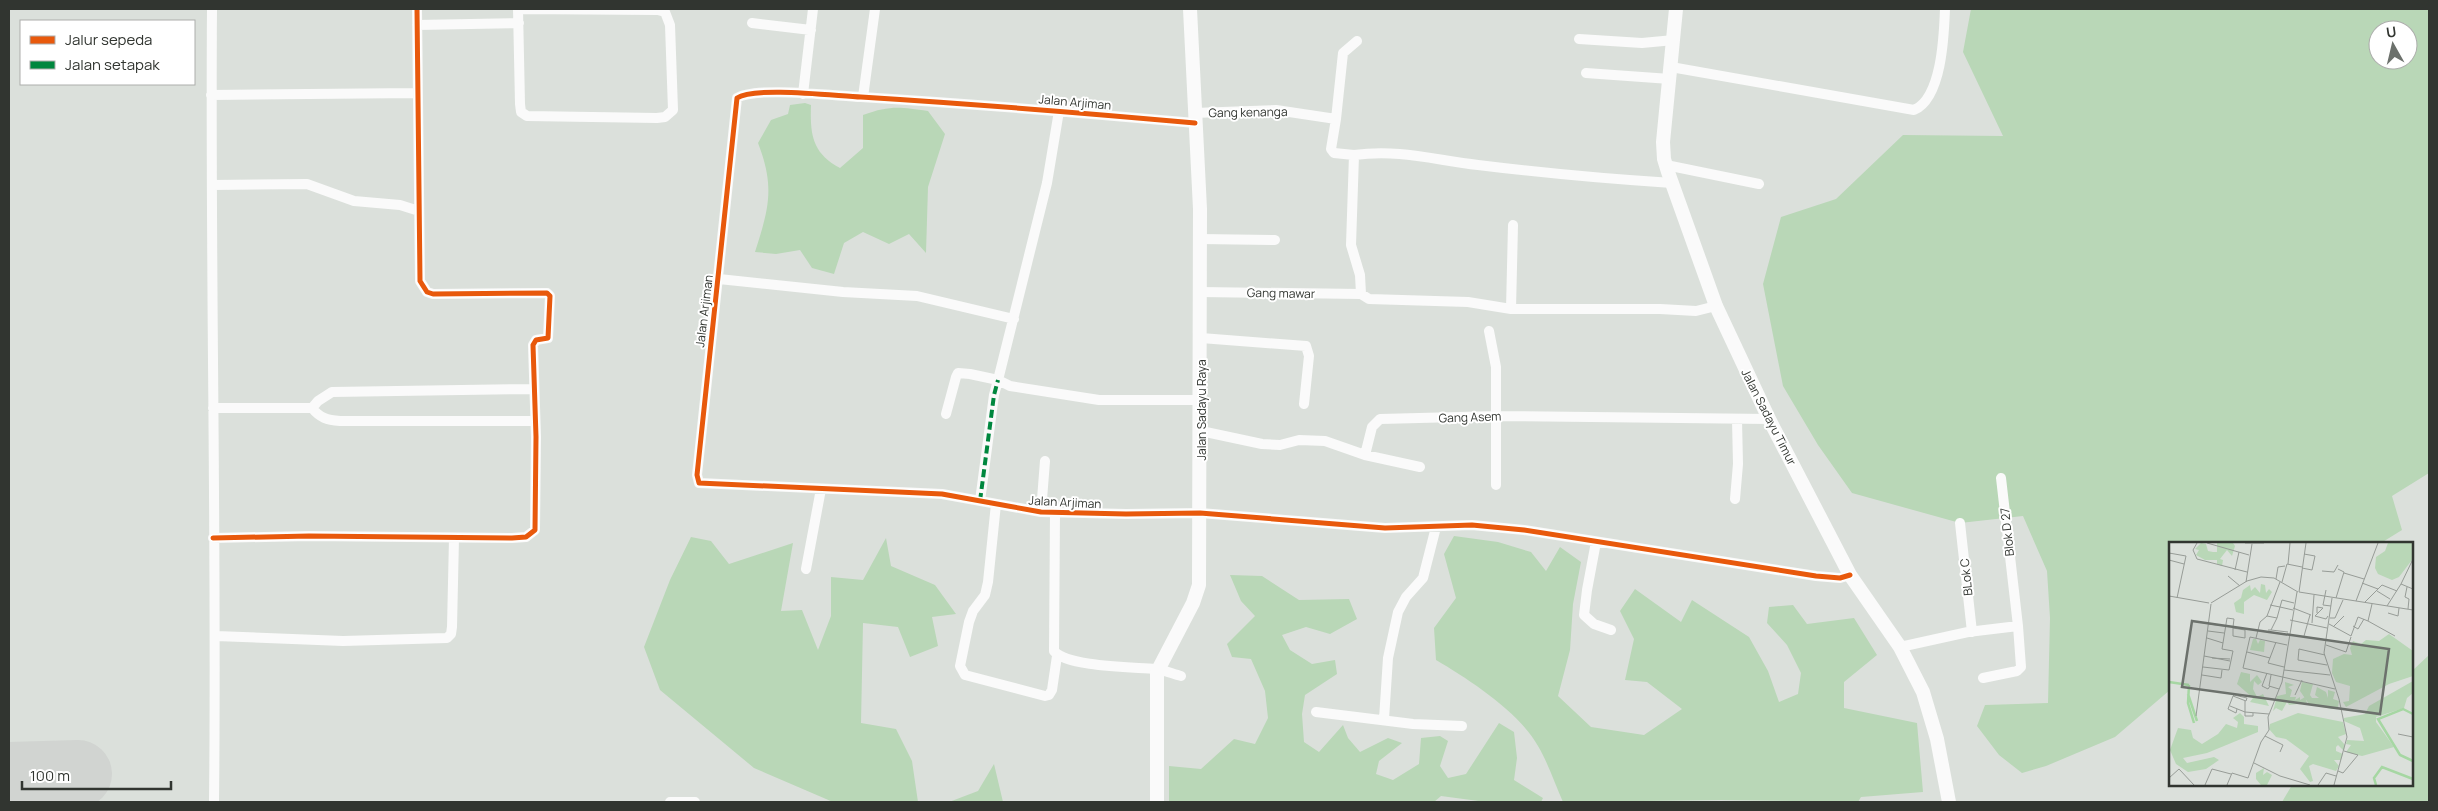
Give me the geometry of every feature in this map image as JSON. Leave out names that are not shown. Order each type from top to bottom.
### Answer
[{"type":"street","points":[[212,9],[213,538],[216,636],[214,802]]},
{"type":"street","points":[[213,538],[309,536],[512,538],[526,537],[533,533],[536,524],[533,345],[536,340],[548,338],[549,294],[433,294],[427,292],[420,281],[417,9]]},
{"type":"street","points":[[518,9],[658,10],[665,12],[670,25],[673,110],[666,117],[657,118],[527,116],[521,112],[520,104],[518,9]]},
{"type":"street","points":[[803,94],[813,9]]},
{"type":"street","points":[[863,97],[875,9]]},
{"type":"street","name":"Jalan Sadayu Raya","points":[[1157,802],[1158,670],[1198,593],[1201,431],[1200,209],[1190,9]]},
{"type":"street","name":"Jalan Sadayu Timur","points":[[1676,9],[1663,142],[1666,165],[1672,184],[1716,306],[1769,419],[1850,575],[1911,665],[1931,715],[1949,802]]},
{"type":"street","points":[[1586,73],[1671,73],[1914,110],[1921,107],[1930,94],[1942,54],[1944,9]]},
{"type":"street","points":[[752,22],[811,30]]},
{"type":"street","points":[[417,25],[519,23]]},
{"type":"street","points":[[1579,39],[1642,43],[1674,40]]},
{"type":"street","points":[[1357,40],[1343,54],[1331,149],[1334,153],[1354,155],[1412,154],[1514,170],[1672,184]]},
{"type":"street","points":[[211,95],[417,93]]},
{"type":"street","name":"Jalan Arjiman","points":[[1194,118],[803,94],[748,93],[737,98],[719,279],[704,397],[697,480],[704,484],[942,494],[1040,512],[1055,513],[1200,513],[1385,528],[1472,525],[1524,530],[1823,577],[1840,578],[1850,575]]},
{"type":"street","name":"Gang kenanga","points":[[1194,118],[1276,110],[1336,119]]},
{"type":"street","points":[[980,501],[994,395],[1047,184],[1059,111]]},
{"type":"street","points":[[1354,155],[1351,245],[1360,275],[1361,294]]},
{"type":"street","points":[[1666,165],[1759,184]]},
{"type":"street","points":[[212,185],[307,184],[354,201],[400,205],[419,211]]},
{"type":"street","points":[[1511,309],[1514,225]]},
{"type":"street","points":[[1200,239],[1275,240]]},
{"type":"street","points":[[719,279],[843,292],[917,296],[1014,320]]},
{"type":"street","name":"Gang mawar","points":[[1200,292],[1361,294],[1369,299],[1468,302],[1511,309],[1660,308],[1683,311],[1716,306]]},
{"type":"street","points":[[1489,330],[1496,366],[1498,416],[1496,485]]},
{"type":"street","points":[[1201,338],[1306,346],[1309,356],[1304,404]]},
{"type":"street","points":[[946,414],[958,373],[998,380],[1010,386],[1099,400],[1201,400]]},
{"type":"street","points":[[213,408],[312,408],[318,401],[332,392],[533,389]]},
{"type":"street","points":[[312,408],[318,415],[328,420],[340,421],[534,421]]},
{"type":"street","name":"Gang Asem","points":[[1364,455],[1372,427],[1380,420],[1498,416],[1769,419]]},
{"type":"street","points":[[1735,499],[1737,420]]},
{"type":"street","points":[[1201,431],[1262,444],[1280,444],[1299,440],[1325,441],[1364,455],[1420,467]]},
{"type":"street","points":[[1040,512],[1045,461]]},
{"type":"street","name":"Blok D 27","points":[[1983,678],[2017,671],[2022,665],[2001,478]]},
{"type":"street","points":[[806,569],[821,489]]},
{"type":"street","points":[[996,504],[988,582],[985,595],[973,611],[969,622],[960,666],[966,675],[1045,696],[1049,695],[1052,690],[1057,656],[1053,646],[1055,513]]},
{"type":"street","name":"BLok C","points":[[1960,523],[1972,632]]},
{"type":"street","points":[[1384,719],[1388,658],[1398,612],[1406,597],[1422,578],[1436,526]]},
{"type":"street","points":[[216,636],[344,641],[447,638],[452,627],[454,538]]},
{"type":"street","points":[[1596,542],[1584,615],[1594,624],[1611,630]]},
{"type":"street","points":[[1900,647],[1972,632],[2018,626]]},
{"type":"street","points":[[1057,656],[1089,663],[1158,670],[1181,676]]},
{"type":"street","points":[[1316,712],[1419,724],[1462,726]]},
{"type":"street","points":[[670,802],[695,802]]},
{"type":"green space","points":[[1971,9],[2429,9],[2429,473],[2392,496],[2402,530],[2383,542],[2169,542],[2169,691],[2115,737],[2046,766],[2022,773],[1999,755],[1977,726],[1985,705],[2048,703],[2050,618],[2047,571],[2023,516],[1960,523],[1852,493],[1818,445],[1783,386],[1763,284],[1781,217],[1836,199],[1903,135],[2003,136],[1963,52]]},
{"type":"green space","points":[[805,103],[811,105],[812,134],[818,149],[840,168],[863,148],[863,115],[895,108],[928,111],[945,134],[928,187],[926,253],[909,234],[889,244],[863,232],[844,243],[834,274],[812,268],[800,250],[776,254],[755,252],[764,223],[768,198],[767,172],[758,143],[771,120],[788,114],[790,105]]},
{"type":"green space","points":[[1454,536],[1498,542],[1531,552],[1546,571],[1560,547],[1581,562],[1573,604],[1570,650],[1558,696],[1591,727],[1644,735],[1682,709],[1647,682],[1625,680],[1634,639],[1620,611],[1635,589],[1681,622],[1692,600],[1749,637],[1768,671],[1779,702],[1798,694],[1801,673],[1787,645],[1767,623],[1769,607],[1793,605],[1807,624],[1854,618],[1877,655],[1844,682],[1844,708],[1917,723],[1923,792],[1861,797],[1858,802],[1720,800],[1563,802],[1542,753],[1530,733],[1493,698],[1436,660],[1434,628],[1456,598],[1444,554]]},
{"type":"green space","points":[[691,537],[711,541],[729,564],[793,543],[781,611],[802,610],[818,650],[831,616],[831,577],[863,580],[886,538],[891,566],[935,585],[956,614],[932,617],[938,646],[910,657],[898,627],[863,623],[861,723],[896,729],[912,761],[918,802],[833,802],[754,768],[660,690],[644,647],[670,580]]},
{"type":"green space","points":[[1230,575],[1262,576],[1299,600],[1349,599],[1357,619],[1330,634],[1306,627],[1282,635],[1290,650],[1312,664],[1335,660],[1337,674],[1305,695],[1302,714],[1304,742],[1319,752],[1343,725],[1348,738],[1360,752],[1388,738],[1402,743],[1379,761],[1376,774],[1393,780],[1419,764],[1421,738],[1440,736],[1448,741],[1440,766],[1448,778],[1466,774],[1499,723],[1514,732],[1517,758],[1514,780],[1543,798],[1541,802],[1486,802],[1441,796],[1434,802],[1169,802],[1169,766],[1201,769],[1234,739],[1255,744],[1268,718],[1265,691],[1251,659],[1232,657],[1227,644],[1255,616],[1241,601]]},
{"type":"green space","points":[[2429,655],[2429,802],[2282,802],[2291,786],[2413,786],[2413,670]]},
{"type":"green space","points":[[994,764],[1003,802],[949,802],[978,791]]},
{"type":"taxiway","points":[[77,802],[78,774]]},
{"type":"runway","points":[[9,776],[78,774]]},
{"type":"marked path","points":[[980,501],[994,395],[998,380]]},
{"type":"cycle path","points":[[213,538],[309,536],[512,538],[526,537],[535,530],[536,437],[533,345],[536,340],[548,338],[550,296],[547,293],[433,294],[427,292],[420,281],[417,9]]},
{"type":"cycle path","points":[[1195,123],[1070,112],[778,92],[746,94],[737,98],[697,475],[699,483],[942,494],[1041,512],[1200,513],[1385,528],[1472,525],[1524,530],[1816,576],[1840,578],[1850,575]]}]
